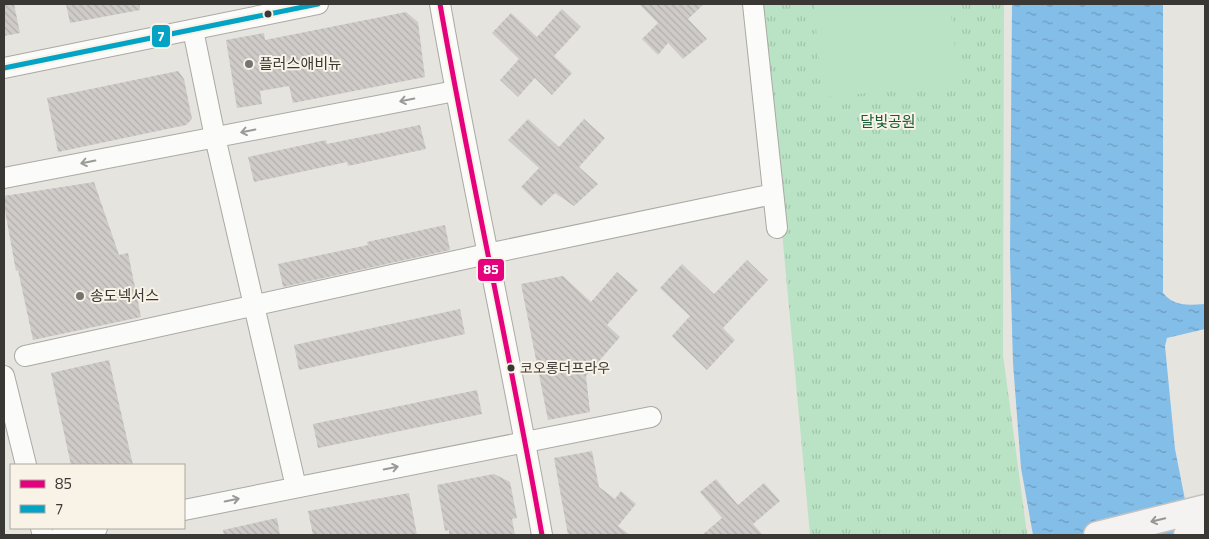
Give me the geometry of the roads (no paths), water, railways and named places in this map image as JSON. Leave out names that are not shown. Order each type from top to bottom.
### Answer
[{"type":"main road","points":[[1097,535],[1205,508]]},
{"type":"main road","points":[[1186,535],[1205,531]]},
{"type":"street","points":[[4,68],[318,4]]},
{"type":"street","points":[[440,4],[487,254],[526,441],[542,535]]},
{"type":"street","points":[[753,4],[777,228]]},
{"type":"street","points":[[193,30],[296,487]]},
{"type":"street","points":[[4,178],[455,91]]},
{"type":"street","points":[[25,356],[487,254],[774,194]]},
{"type":"street","points":[[4,376],[26,464]]},
{"type":"street","points":[[185,510],[651,417]]},
{"type":"street","points":[[61,535],[92,529]]},
{"type":"water","points":[[1012,4],[1163,4],[1163,293],[1177,303],[1187,305],[1205,304],[1205,329],[1167,338],[1165,346],[1175,449],[1192,535],[1033,535],[1021,468],[1013,363],[1010,256]]},
{"type":"place","name":"플러스애비뉴","points":[[249,64]]},
{"type":"place","name":"송도넥서스","points":[[80,296]]},
{"type":"place","name":"코오롱더프라우","points":[[511,368]]},
{"type":"park label","name":"달빛공원","points":[[888,122]]}]
